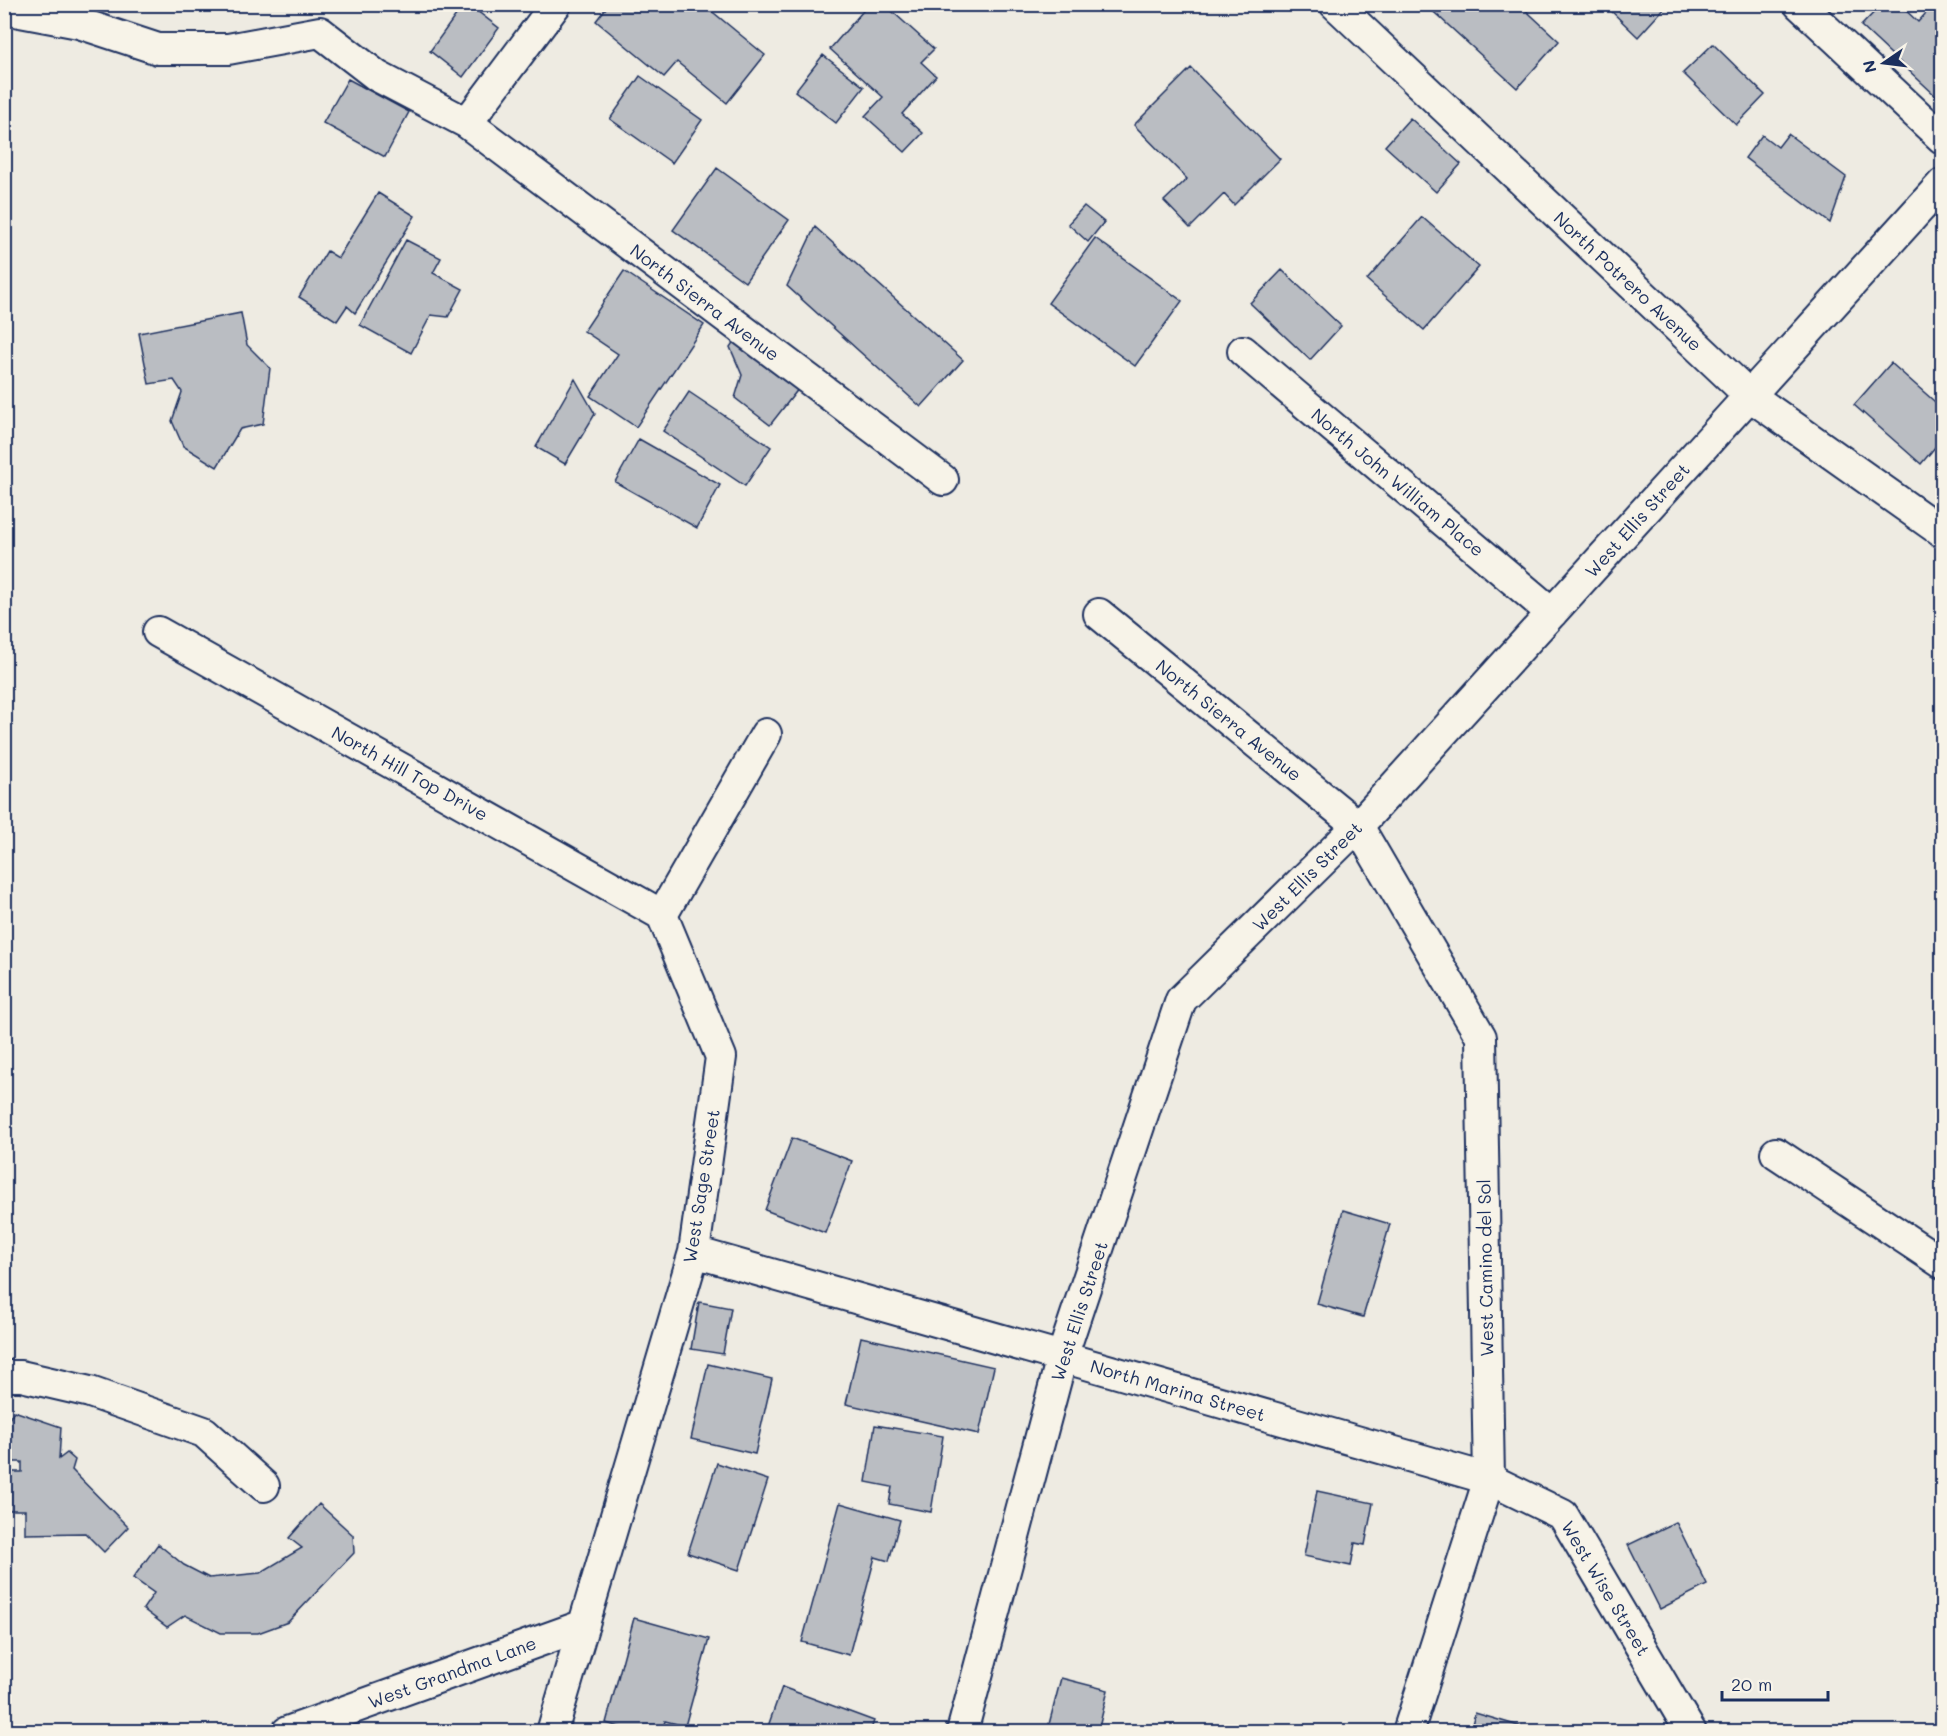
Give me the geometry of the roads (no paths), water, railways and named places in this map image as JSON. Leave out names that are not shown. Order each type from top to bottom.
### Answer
[{"type":"street","points":[[467,123],[556,4]]},
{"type":"street","name":"North Potrero Avenue","points":[[1335,4],[1750,396],[1942,532]]},
{"type":"street","points":[[1798,4],[1942,138]]},
{"type":"street","name":"North Sierra Avenue","points":[[4,9],[79,23],[158,48],[228,50],[320,32],[377,76],[467,123],[943,480]]},
{"type":"street","name":"West Ellis Street","points":[[962,1731],[1062,1358],[1181,1000],[1358,826],[1942,184]]},
{"type":"street","name":"North John William Place","points":[[1243,351],[1552,613]]},
{"type":"street","name":"North Sierra Avenue","points":[[1099,614],[1358,826]]},
{"type":"street","name":"North Hill Top Drive","points":[[158,632],[662,915]]},
{"type":"street","points":[[662,915],[766,734]]},
{"type":"street","name":"West Camino del Sol","points":[[1358,826],[1481,1037],[1489,1479],[1408,1731]]},
{"type":"street","name":"West Sage Street","points":[[552,1731],[694,1252],[720,1057],[662,915]]},
{"type":"street","points":[[1776,1153],[1942,1263]]},
{"type":"street","name":"North Marina Street","points":[[694,1252],[1489,1479]]},
{"type":"street","points":[[4,1376],[21,1376],[90,1392],[204,1432],[264,1486]]},
{"type":"street","name":"West Wise Street","points":[[1489,1479],[1563,1515],[1691,1731]]},
{"type":"street","name":"West Grandma Lane","points":[[287,1731],[584,1625]]}]
